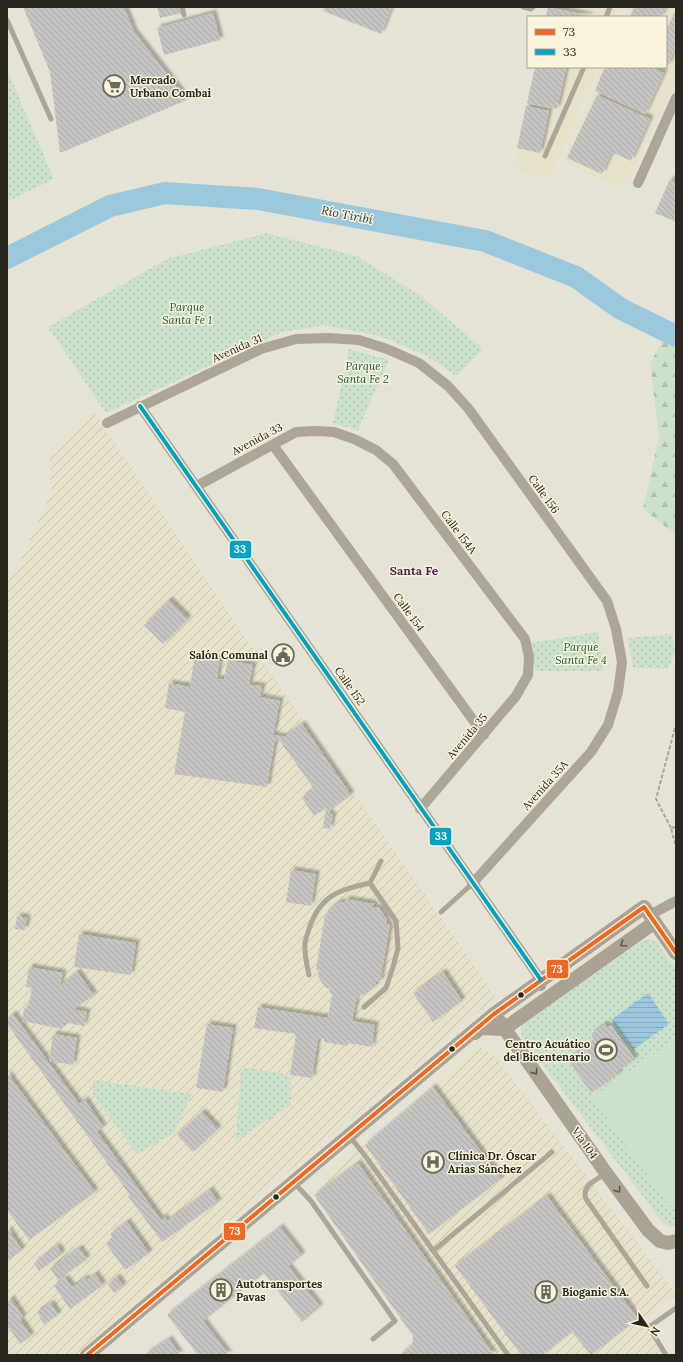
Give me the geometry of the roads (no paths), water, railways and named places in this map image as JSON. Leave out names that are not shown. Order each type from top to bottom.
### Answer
[{"type":"main road","points":[[87,1355],[495,1015],[541,980],[644,907],[676,953]]},
{"type":"main road","points":[[101,1355],[441,1060],[480,1028],[504,1029],[652,919]]},
{"type":"main road","name":"Vía 104","points":[[495,1015],[648,1230],[660,1241],[668,1243],[676,1241]]},
{"type":"street","points":[[638,183],[676,98]]},
{"type":"street","name":"Avenida 31","points":[[107,422],[261,349],[296,339],[328,338],[359,340],[387,349]]},
{"type":"street","name":"Calle 156","points":[[387,349],[419,363],[448,386],[468,408],[607,601],[616,629],[622,662],[618,692]]},
{"type":"street","name":"Calle 152","points":[[140,406],[472,884],[541,980]]},
{"type":"street","name":"Avenida 33","points":[[197,486],[296,432],[316,430],[334,432]]},
{"type":"street","name":"Calle 154A","points":[[334,432],[354,439],[376,450],[393,464],[525,639],[529,657],[528,675]]},
{"type":"street","name":"Calle 154","points":[[273,445],[484,735]]},
{"type":"street","name":"Avenida 35","points":[[420,809],[516,696],[528,675]]},
{"type":"street","name":"Avenida 35A","points":[[472,884],[591,752],[608,725],[618,692]]},
{"type":"street","points":[[652,919],[676,901]]},
{"type":"street","points":[[480,1028],[495,1015]]},
{"type":"lane","points":[[182,7],[184,15]]},
{"type":"lane","points":[[523,7],[531,9],[533,7]]},
{"type":"lane","points":[[7,20],[51,119]]},
{"type":"lane","points":[[545,156],[584,68]]},
{"type":"lane","points":[[370,883],[381,861]]},
{"type":"lane","points":[[309,975],[305,944],[316,911],[329,898],[344,889],[370,883]]},
{"type":"lane","points":[[364,1007],[386,988],[398,948],[396,921],[370,883]]},
{"type":"lane","points":[[441,912],[472,884]]},
{"type":"lane","points":[[351,1138],[508,1355]]},
{"type":"lane","points":[[434,1251],[552,1152]]},
{"type":"lane","points":[[606,1173],[587,1187],[584,1194],[647,1286]]},
{"type":"lane","points":[[296,1186],[311,1201],[395,1321],[373,1339]]},
{"type":"lane","points":[[666,1355],[649,1327],[676,1308]]},
{"type":"water","points":[[648,993],[669,1024],[633,1050],[611,1020]]},
{"type":"waterway","name":"Río Tiribí","points":[[7,258],[110,206],[165,193],[258,199],[485,241],[576,277],[621,309],[676,336]]},
{"type":"place","name":"Mercado Urbano Combai","points":[[114,86]]},
{"type":"place","name":"Salón Comunal","points":[[283,655]]},
{"type":"place","name":"Centro Acuático del Bicentenario","points":[[606,1050]]},
{"type":"place","name":"Clínica Dr. Óscar Arias Sánchez","points":[[433,1162]]},
{"type":"place","name":"Autotransportes Pavas","points":[[221,1290]]},
{"type":"place","name":"Bioganic S.A.","points":[[546,1292]]},
{"type":"district","name":"Santa Fe","points":[[414,571]]},
{"type":"park label","name":"Parque Santa Fe 1","points":[[187,313]]},
{"type":"park label","name":"Parque Santa Fe 2","points":[[363,372]]},
{"type":"park label","name":"Parque Santa Fe 4","points":[[581,653]]}]
